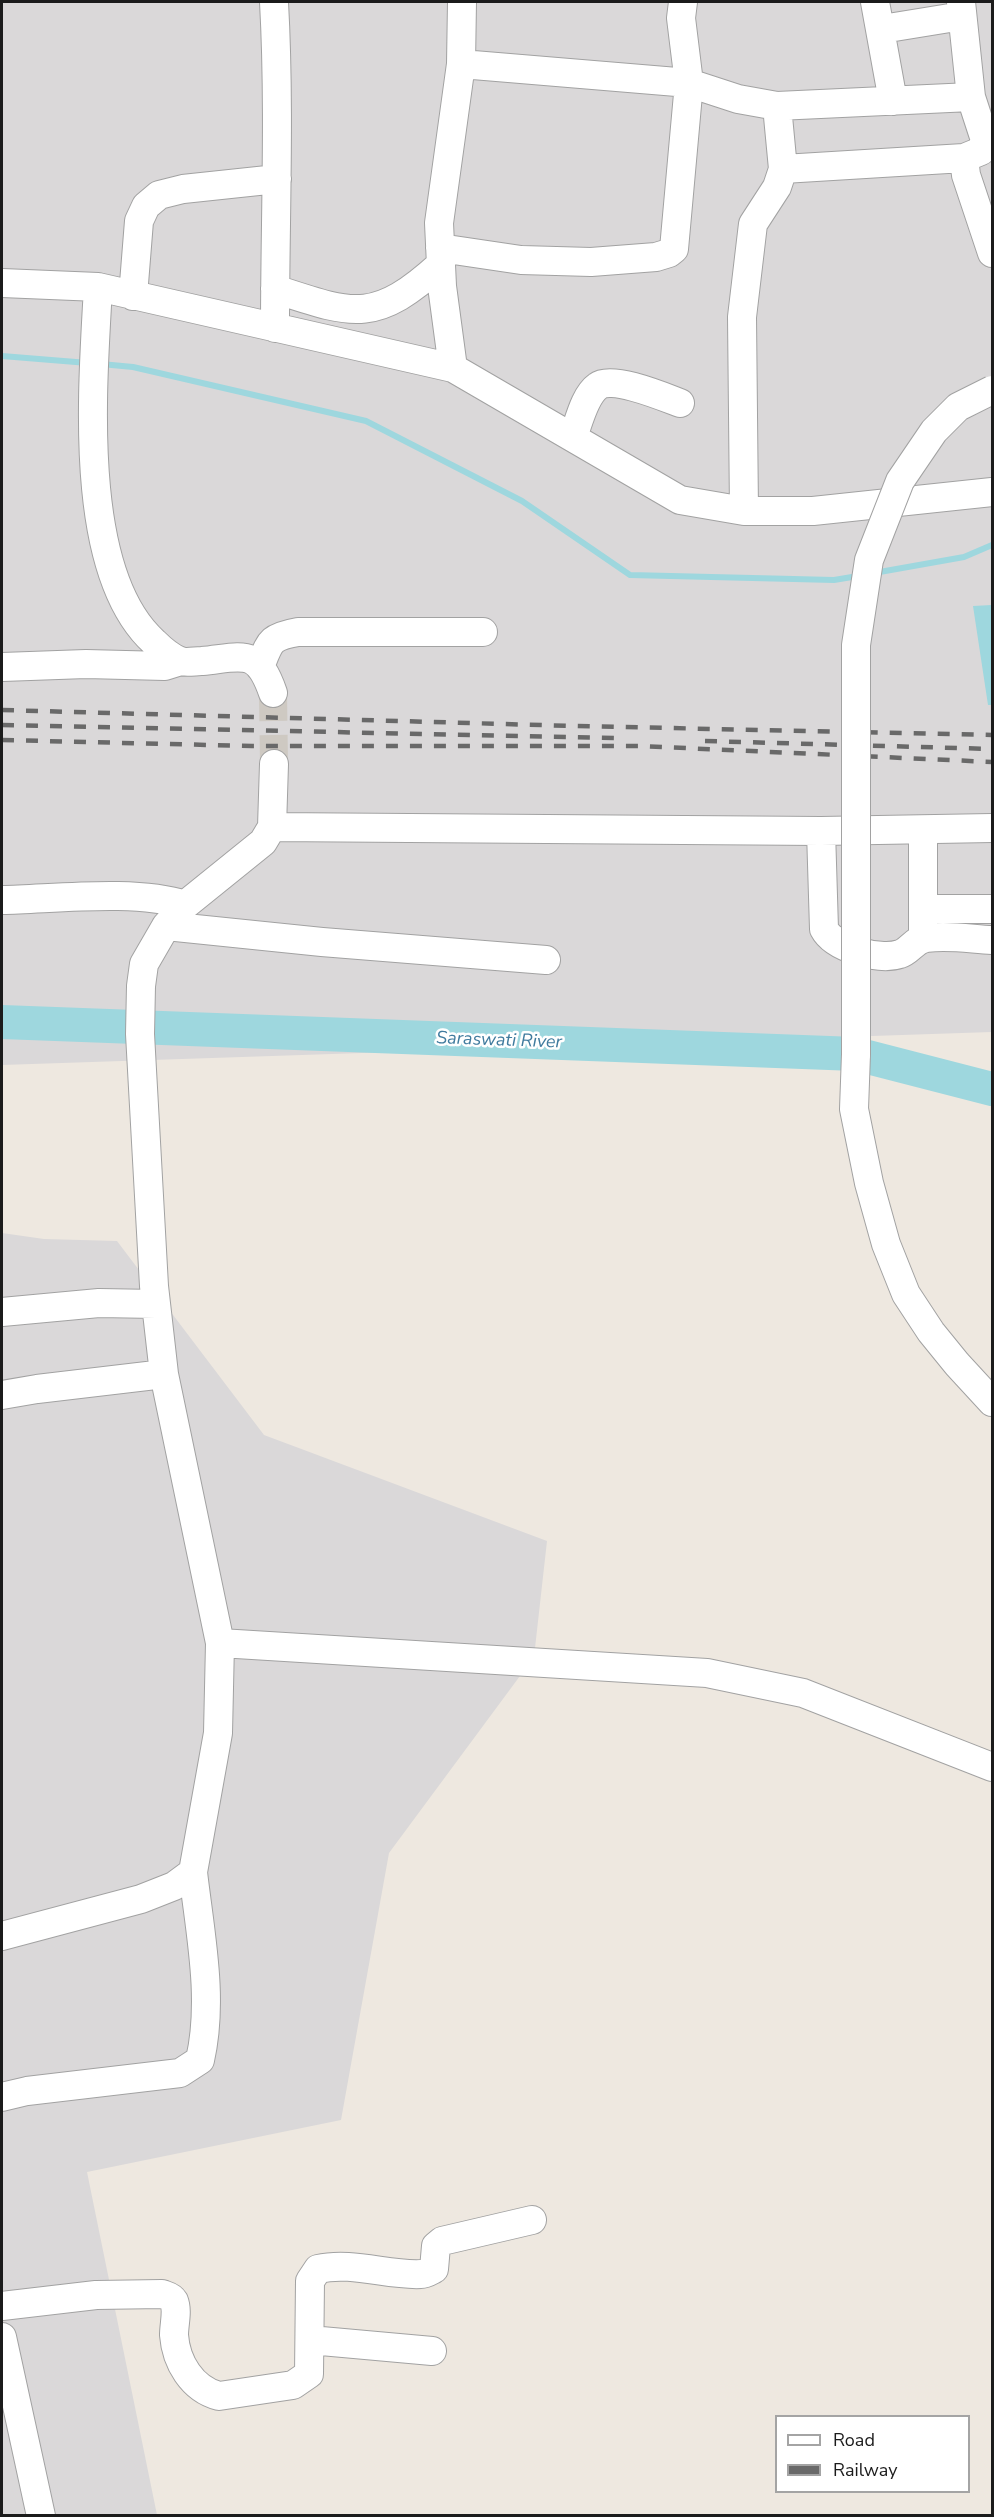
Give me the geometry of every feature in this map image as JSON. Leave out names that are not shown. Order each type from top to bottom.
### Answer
[{"type":"street","points":[[274,2],[278,73],[274,328]]},
{"type":"street","points":[[453,368],[440,256],[439,223],[461,64],[462,2]]},
{"type":"street","points":[[275,289],[327,306],[359,310],[382,306],[401,297],[440,256],[591,262],[656,257],[669,253],[674,249],[689,83],[681,18],[683,2]]},
{"type":"street","points":[[875,2],[882,29],[893,101]]},
{"type":"street","points":[[783,169],[964,158],[981,151],[985,140],[971,97],[961,8],[882,29]]},
{"type":"street","points":[[461,64],[689,83],[738,99],[777,106],[971,97]]},
{"type":"street","points":[[744,512],[741,349],[747,266],[753,224],[777,188],[783,169],[777,106]]},
{"type":"street","points":[[964,158],[966,175],[985,202],[993,253]]},
{"type":"street","points":[[133,296],[139,220],[146,206],[159,195],[183,189],[277,179]]},
{"type":"street","points":[[2,284],[98,287],[453,368],[680,500],[744,512],[813,511],[993,492]]},
{"type":"street","points":[[98,287],[93,440],[98,512],[114,578],[127,609],[140,630],[181,662]]},
{"type":"street","points":[[573,437],[590,394],[598,385],[606,382],[680,403]]},
{"type":"street","points":[[993,390],[958,407],[934,430],[900,481],[870,560],[856,645],[854,1109],[880,1224],[906,1294],[951,1356],[993,1402]]},
{"type":"street","points":[[260,667],[270,641],[279,636],[298,632],[483,632]]},
{"type":"street","points":[[2,667],[86,664],[165,666],[181,662],[242,656],[253,659],[267,674],[273,693]]},
{"type":"street","points":[[2,2097],[27,2091],[180,2073],[200,2060],[204,2041],[205,1989],[193,1872],[218,1733],[220,1642],[164,1374],[156,1304],[140,1034],[141,986],[144,964],[166,926],[185,905],[263,842],[272,827],[273,764]]},
{"type":"street","points":[[272,827],[821,831],[993,828]]},
{"type":"street","points":[[923,830],[923,938]]},
{"type":"street","points":[[821,831],[824,929],[836,943],[864,952],[891,956],[903,954],[923,938],[993,940]]},
{"type":"street","points":[[2,900],[139,897],[185,905]]},
{"type":"street","points":[[923,909],[993,909]]},
{"type":"street","points":[[166,926],[322,942],[546,960]]},
{"type":"street","points":[[2,1312],[99,1304],[156,1304]]},
{"type":"street","points":[[2,1395],[164,1374]]},
{"type":"street","points":[[220,1642],[707,1673],[803,1693],[993,1767]]},
{"type":"street","points":[[2,1936],[141,1899],[174,1886],[193,1872]]},
{"type":"street","points":[[2,2306],[96,2295],[162,2294],[170,2297],[174,2302],[176,2311],[174,2336],[188,2376],[208,2394],[219,2396],[293,2385],[309,2374],[310,2281],[318,2269],[328,2267],[379,2269],[422,2274],[434,2269],[436,2246],[442,2241],[532,2220]]},
{"type":"street","points":[[2,2337],[41,2516]]},
{"type":"street","points":[[310,2340],[432,2352]]},
{"type":"shaded area","points":[[2,2],[992,2],[992,1032],[2,1065]]},
{"type":"shaded area","points":[[2,1233],[44,1239],[117,1241],[264,1435],[547,1541],[534,1657],[389,1853],[341,2120],[87,2172],[157,2515],[2,2515]]},
{"type":"water","points":[[992,605],[992,705],[988,705],[973,606]]},
{"type":"waterway","points":[[2,356],[88,363]]},
{"type":"waterway","points":[[101,364],[133,367],[366,421],[522,501],[630,575],[834,580],[858,576]]},
{"type":"waterway","points":[[874,573],[964,557],[992,545]]},
{"type":"waterway","name":"Saraswati River","points":[[2,1022],[856,1054],[992,1089]]},
{"type":"tunnel","points":[[273,693],[274,764]]},
{"type":"railway","points":[[2,710],[992,735]]},
{"type":"railway","points":[[2,725],[615,738]]},
{"type":"railway","points":[[2,740],[252,746],[640,746],[992,762]]},
{"type":"railway","points":[[705,741],[992,749]]}]
